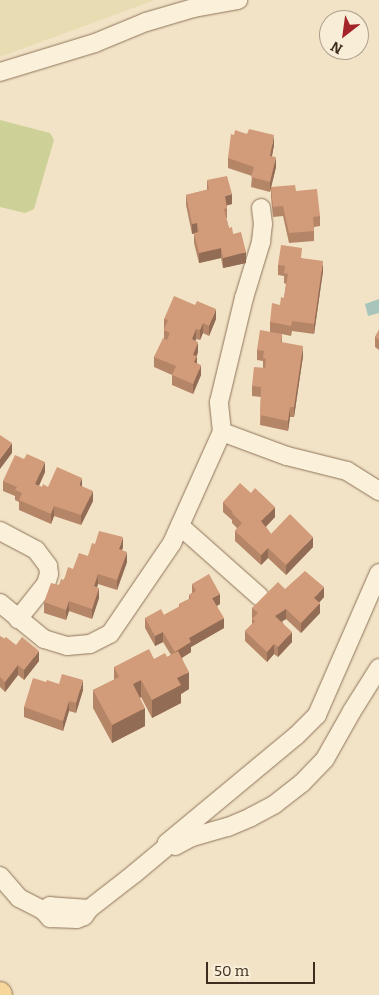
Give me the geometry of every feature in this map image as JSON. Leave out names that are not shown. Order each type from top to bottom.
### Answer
[{"type":"street","points":[[0,72],[95,43],[146,22],[194,8],[238,0]]},
{"type":"street","points":[[0,603],[44,639],[68,646],[80,646],[102,639],[118,623],[172,543],[222,432],[220,402],[244,298],[261,242],[263,224],[261,208]]},
{"type":"street","points":[[222,432],[287,456],[347,471],[379,491]]},
{"type":"street","points":[[180,526],[260,597]]},
{"type":"street","points":[[0,531],[36,550],[48,566],[49,574],[46,584],[18,619]]},
{"type":"street","points":[[0,876],[19,898],[43,910],[50,918],[77,919],[84,916],[89,909],[115,891],[165,848],[174,837],[296,736],[317,715],[379,572]]},
{"type":"street","points":[[165,848],[251,817],[275,804],[302,783],[325,759],[379,668]]},
{"type":"shaded area","points":[[0,0],[155,0],[0,57]]},
{"type":"green space","points":[[0,120],[50,133],[54,140],[34,209],[25,213],[0,207]]},
{"type":"water","points":[[379,299],[379,313],[368,316],[365,304]]},
{"type":"building","points":[[249,129],[274,135],[270,156],[276,157],[270,182],[251,177],[254,167],[228,158],[231,134],[234,135],[235,130],[247,134]]},
{"type":"building","points":[[227,176],[232,194],[225,196],[227,208],[224,209],[229,228],[232,227],[233,234],[241,232],[246,252],[223,258],[221,248],[199,253],[194,233],[199,232],[197,223],[192,224],[186,195],[209,189],[207,180]]},
{"type":"building","points":[[295,185],[296,191],[317,189],[320,216],[313,217],[314,231],[289,233],[283,206],[273,207],[271,187]]},
{"type":"building","points":[[281,245],[302,248],[301,258],[323,261],[314,324],[292,321],[291,326],[270,322],[272,303],[280,305],[281,297],[284,298],[288,274],[284,273],[285,266],[278,265]]},
{"type":"building","points":[[174,296],[195,305],[197,301],[216,309],[209,326],[203,323],[200,330],[196,329],[192,339],[198,342],[193,355],[197,356],[194,362],[201,365],[193,384],[172,375],[176,366],[154,357],[163,338],[167,340],[170,333],[164,330],[168,320],[164,319]]},
{"type":"building","points":[[260,330],[282,334],[281,342],[303,346],[294,407],[290,407],[288,421],[260,415],[261,387],[252,386],[254,367],[265,368],[266,359],[263,358],[264,351],[257,350]]},
{"type":"building","points":[[379,330],[379,340],[375,337]]},
{"type":"building","points":[[0,435],[12,443],[0,459]]},
{"type":"building","points":[[27,454],[45,462],[35,484],[42,487],[43,484],[48,487],[57,467],[82,478],[79,485],[93,491],[81,515],[54,506],[51,514],[19,500],[22,493],[15,490],[17,487],[3,481],[15,455],[24,459]]},
{"type":"building","points":[[240,483],[251,493],[255,488],[275,507],[261,521],[271,534],[290,514],[313,537],[286,565],[268,548],[261,555],[235,531],[242,523],[223,502]]},
{"type":"building","points":[[99,531],[123,537],[119,549],[127,552],[117,580],[98,574],[94,586],[99,588],[92,609],[69,601],[66,610],[44,602],[51,583],[59,585],[61,579],[64,580],[68,567],[73,569],[79,553],[88,556],[92,543],[95,544]]},
{"type":"building","points":[[305,571],[324,587],[314,598],[320,603],[301,623],[286,609],[275,616],[292,632],[278,647],[274,644],[267,652],[245,631],[255,621],[252,619],[258,613],[252,608],[278,582],[285,589]]},
{"type":"building","points":[[209,574],[220,594],[212,598],[224,618],[189,638],[191,642],[175,652],[163,632],[155,636],[145,618],[161,609],[164,615],[180,606],[179,604],[191,598],[189,595],[196,591],[192,584]]},
{"type":"building","points":[[0,636],[4,639],[6,637],[16,645],[22,637],[39,651],[24,670],[18,665],[5,682],[0,677]]},
{"type":"building","points":[[149,649],[154,659],[165,653],[167,657],[178,651],[189,672],[177,678],[181,685],[152,700],[141,680],[133,684],[145,708],[112,725],[93,690],[119,677],[114,667]]},
{"type":"building","points":[[62,674],[83,680],[76,703],[69,701],[63,721],[24,707],[33,678],[59,684]]}]
